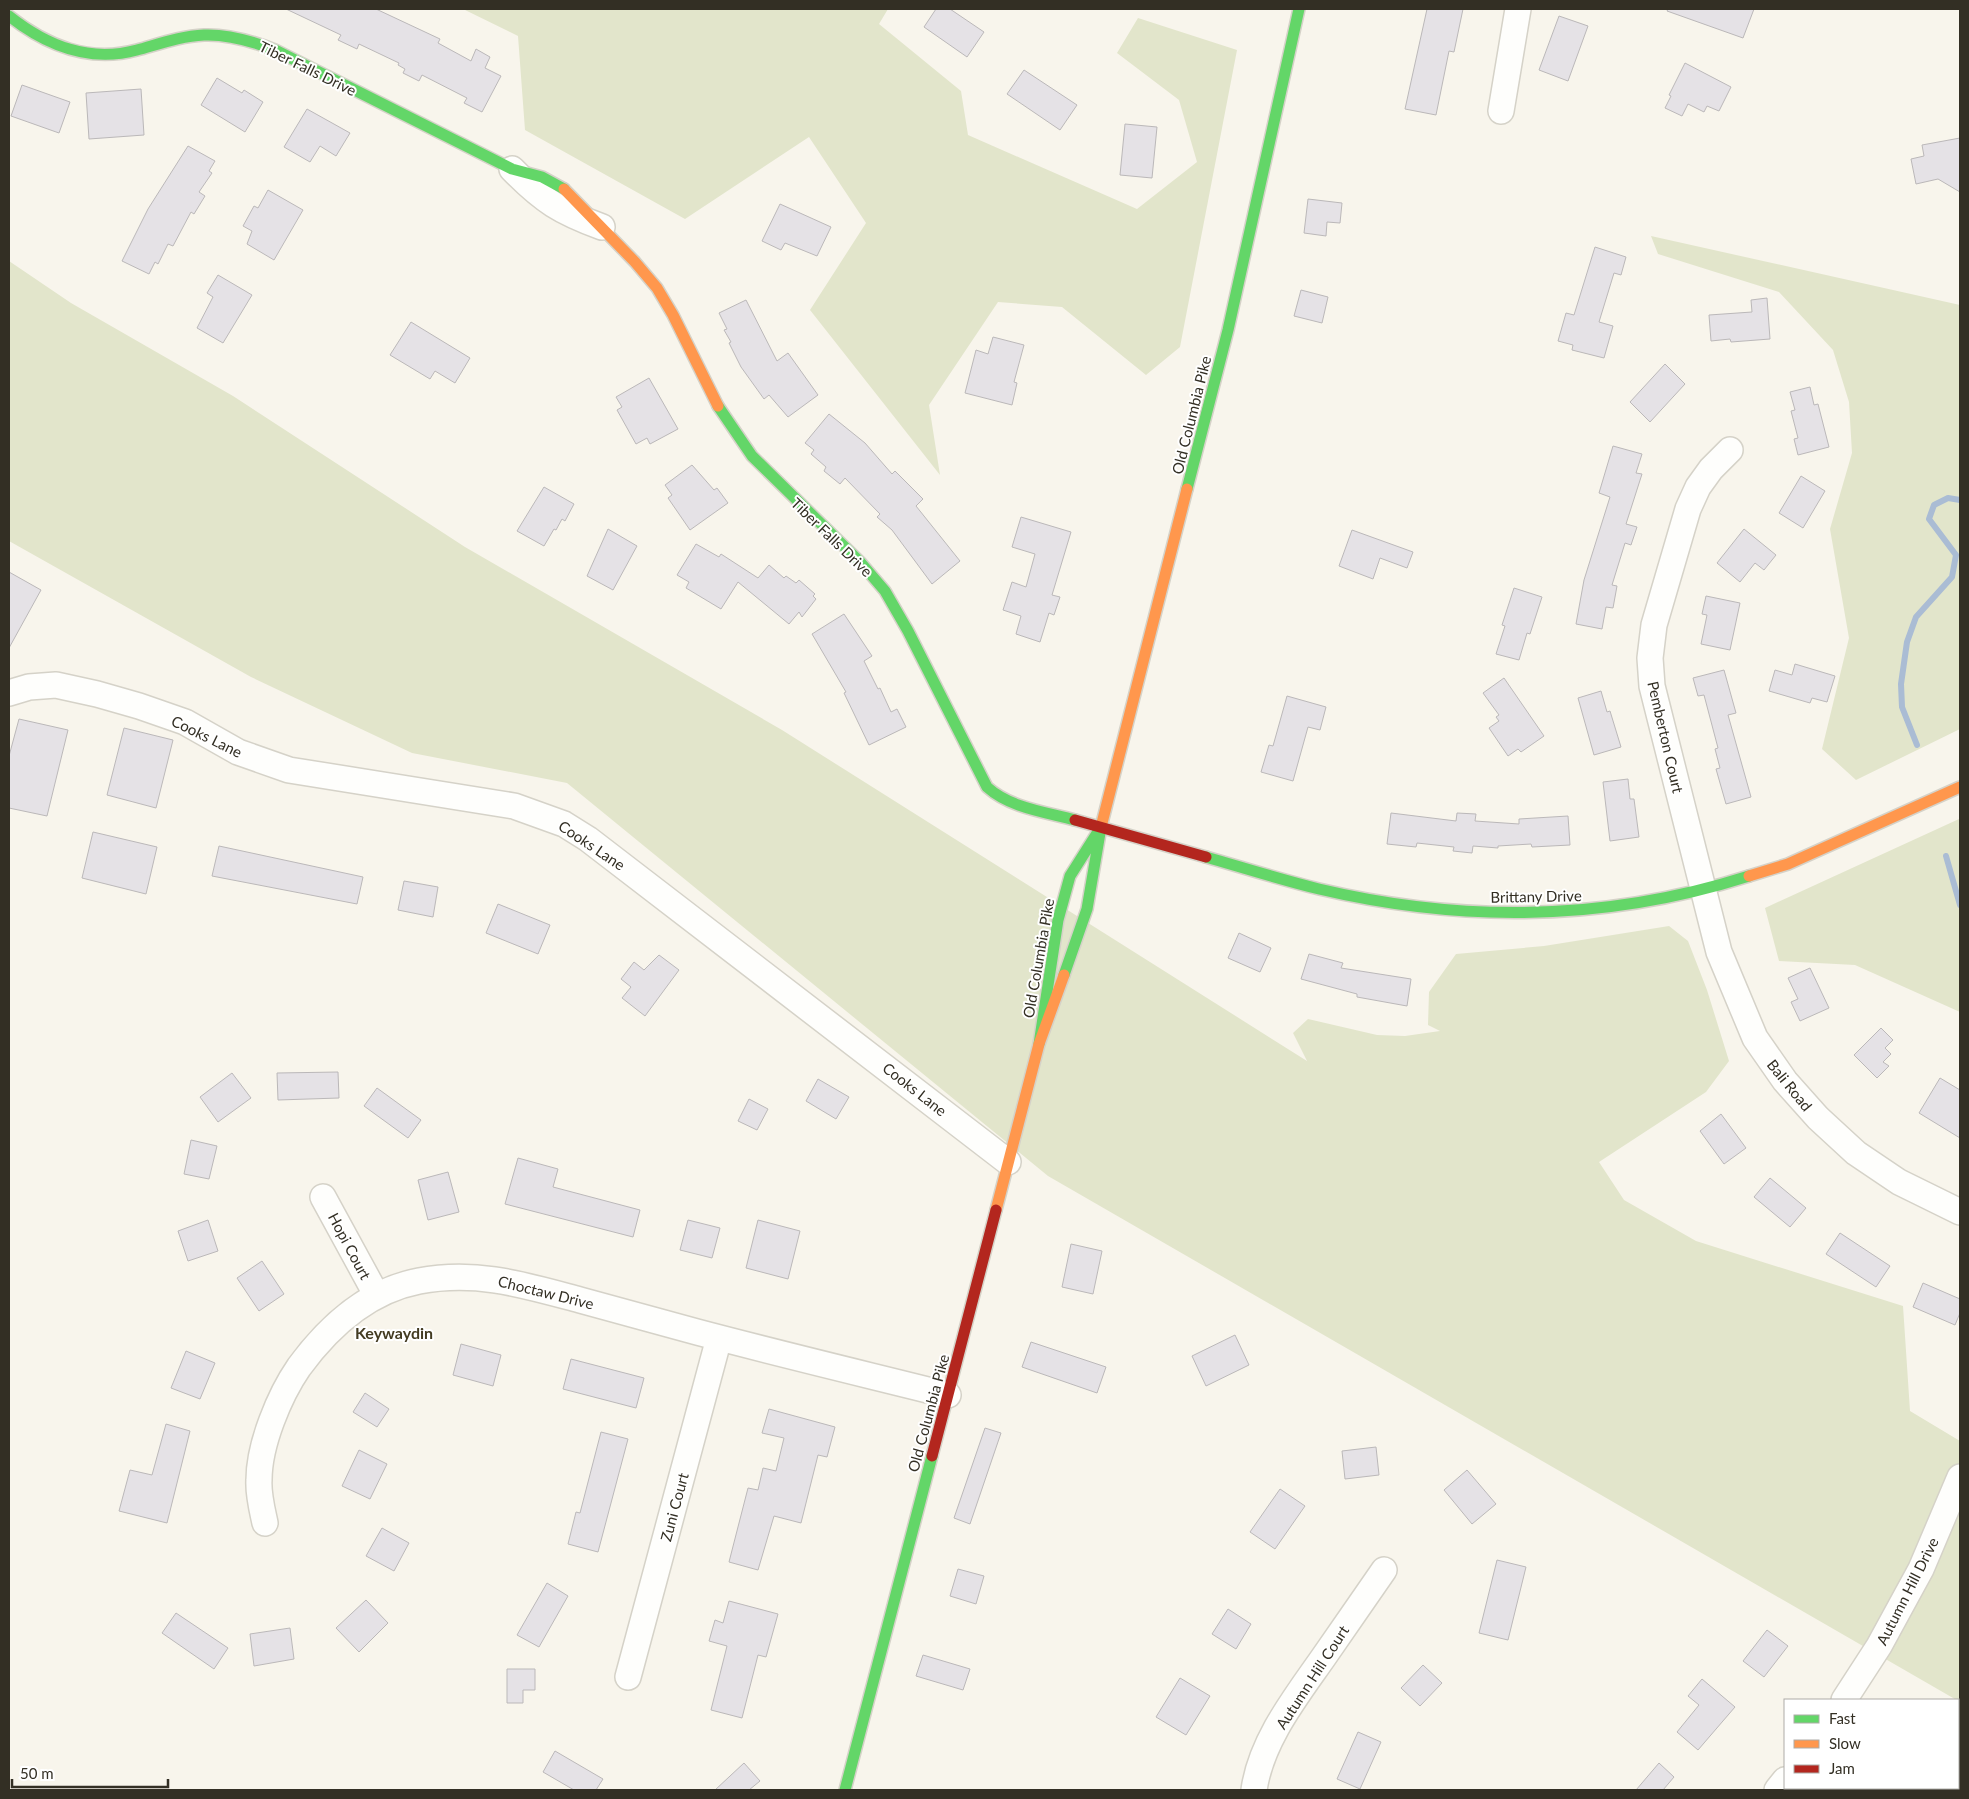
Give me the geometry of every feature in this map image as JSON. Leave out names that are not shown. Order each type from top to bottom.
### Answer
[{"type":"street","name":"Old Columbia Pike","points":[[845,1790],[1039,1044],[1087,910],[1101,827],[1228,330],[1299,9]]},
{"type":"street","points":[[1501,111],[1518,9]]},
{"type":"street","name":"Tiber Falls Drive","points":[[9,16],[27,32],[48,42],[91,54],[114,55],[202,35],[249,39],[275,50],[512,169],[545,201],[568,214],[602,227],[645,271],[663,297],[715,401],[736,435],[758,463],[786,492],[854,554],[879,584],[901,617],[987,787],[997,796],[1011,802],[1101,827]]},
{"type":"street","name":"Pemberton Court","points":[[1703,891],[1652,686],[1650,658],[1654,625],[1688,509],[1698,487],[1711,469],[1730,450]]},
{"type":"street","name":"Cooks Lane","points":[[9,693],[29,687],[56,685],[97,694],[185,722],[238,752],[290,770],[514,806],[564,824],[588,839],[1008,1162]]},
{"type":"street","name":"Brittany Drive","points":[[1101,827],[1320,889],[1442,910],[1526,914],[1602,909],[1703,891],[1788,864],[1960,787]]},
{"type":"street","name":"Old Columbia Pike","points":[[1039,1044],[1058,920],[1070,876],[1101,827]]},
{"type":"street","name":"Bali Road","points":[[1703,891],[1719,952],[1736,998],[1755,1038],[1785,1082],[1818,1118],[1856,1153],[1899,1182],[1960,1212]]},
{"type":"street","name":"Hopi Court","points":[[323,1197],[377,1296]]},
{"type":"street","name":"Choctaw Drive","points":[[265,1522],[259,1480],[261,1458],[276,1411],[290,1380],[322,1338],[347,1314],[377,1296],[418,1282],[462,1277],[503,1280],[719,1338],[948,1395]]},
{"type":"street","name":"Zuni Court","points":[[628,1676],[719,1338]]},
{"type":"street","name":"Autumn Hill Drive","points":[[1845,1699],[1879,1646],[1921,1569],[1960,1477]]},
{"type":"street","name":"Autumn Hill Court","points":[[1254,1790],[1256,1778],[1270,1741],[1292,1702],[1384,1570]]},
{"type":"green space","points":[[463,9],[888,9],[879,24],[961,91],[968,135],[1137,209],[1197,162],[1179,100],[1117,53],[1138,18],[1237,50],[1180,347],[1146,375],[1062,307],[998,302],[929,405],[940,475],[810,310],[866,223],[809,137],[685,219],[525,130],[518,36]]},
{"type":"green space","points":[[1651,236],[1960,305],[1960,729],[1856,780],[1822,749],[1849,638],[1830,529],[1852,453],[1849,402],[1833,350],[1779,292],[1658,254]]},
{"type":"green space","points":[[9,261],[71,303],[233,396],[465,547],[782,730],[1307,1061],[1293,1033],[1308,1019],[1377,1035],[1405,1036],[1440,1031],[1428,1025],[1429,992],[1456,954],[1544,946],[1669,926],[1688,941],[1707,990],[1729,1061],[1706,1092],[1599,1162],[1624,1200],[1696,1241],[1903,1306],[1910,1411],[1960,1441],[1960,1702],[1959,1699],[1955,1699],[1048,1176],[567,783],[412,753],[251,677],[9,541]]},
{"type":"green space","points":[[1959,819],[1960,1012],[1855,965],[1779,961],[1765,908]]},
{"type":"building","points":[[286,9],[376,9],[440,39],[438,43],[471,61],[476,49],[490,57],[485,68],[501,76],[482,112],[464,103],[467,98],[422,75],[419,81],[403,73],[405,69],[398,65],[399,63],[359,44],[357,49],[338,40],[341,35]]},
{"type":"building","points":[[936,9],[950,9],[984,32],[967,57],[924,27]]},
{"type":"building","points":[[1427,9],[1463,9],[1454,52],[1449,51],[1436,115],[1405,109]]},
{"type":"building","points":[[1668,9],[1754,9],[1743,38],[1667,11]]},
{"type":"building","points":[[1559,16],[1588,26],[1568,81],[1539,70]]},
{"type":"building","points":[[1685,63],[1731,87],[1719,111],[1707,106],[1704,112],[1688,104],[1682,116],[1665,108],[1671,96],[1669,95]]},
{"type":"building","points":[[1024,70],[1077,105],[1060,130],[1007,94]]},
{"type":"building","points":[[217,78],[242,93],[244,90],[263,102],[245,132],[201,105]]},
{"type":"building","points":[[22,85],[70,102],[59,133],[11,116]]},
{"type":"building","points":[[141,89],[144,135],[89,139],[86,93]]},
{"type":"building","points":[[307,109],[350,133],[336,156],[320,146],[310,162],[284,147]]},
{"type":"building","points":[[1125,124],[1157,127],[1152,178],[1120,175]]},
{"type":"building","points":[[1960,138],[1960,192],[1938,179],[1916,184],[1911,159],[1924,156],[1922,145]]},
{"type":"building","points":[[188,146],[215,161],[209,171],[212,173],[199,192],[205,196],[194,214],[191,212],[173,246],[168,244],[158,264],[155,262],[149,274],[122,261],[148,209]]},
{"type":"building","points":[[268,190],[303,210],[274,260],[247,244],[252,231],[243,226],[254,206],[258,208]]},
{"type":"building","points":[[1308,199],[1342,203],[1340,223],[1327,222],[1326,236],[1304,233]]},
{"type":"building","points":[[780,204],[831,227],[817,256],[785,243],[781,250],[762,241]]},
{"type":"building","points":[[1595,247],[1626,257],[1621,275],[1614,273],[1599,322],[1613,326],[1604,358],[1572,350],[1573,345],[1558,341],[1566,313],[1574,315]]},
{"type":"building","points":[[218,275],[252,295],[223,343],[197,328],[213,297],[207,293]]},
{"type":"building","points":[[1301,290],[1328,297],[1322,323],[1294,316]]},
{"type":"building","points":[[1767,298],[1770,339],[1731,342],[1730,339],[1711,341],[1709,315],[1752,312],[1751,300]]},
{"type":"building","points":[[746,300],[777,361],[788,353],[818,395],[788,417],[769,395],[764,399],[741,367],[724,330],[727,329],[719,313]]},
{"type":"building","points":[[411,322],[470,358],[455,383],[435,371],[430,379],[390,355]]},
{"type":"building","points":[[993,337],[1024,345],[1014,382],[1017,383],[1012,405],[965,393],[976,350],[988,354]]},
{"type":"building","points":[[1665,364],[1685,384],[1650,422],[1630,402]]},
{"type":"building","points":[[649,378],[678,429],[650,444],[647,438],[636,444],[617,410],[622,407],[616,397]]},
{"type":"building","points":[[1810,387],[1814,405],[1818,404],[1829,447],[1798,455],[1794,439],[1798,438],[1791,411],[1795,410],[1790,392]]},
{"type":"building","points":[[829,414],[865,443],[892,474],[895,471],[923,499],[916,506],[960,561],[932,584],[892,530],[877,517],[880,514],[845,478],[840,484],[824,471],[826,467],[811,454],[814,450],[805,443]]},
{"type":"building","points":[[1613,446],[1642,454],[1636,473],[1642,474],[1626,524],[1637,527],[1631,545],[1625,543],[1612,585],[1617,586],[1613,608],[1606,607],[1602,629],[1576,624],[1584,580],[1610,497],[1599,493]]},
{"type":"building","points":[[692,465],[714,490],[717,488],[728,503],[690,530],[668,498],[672,495],[665,485]]},
{"type":"building","points":[[1801,476],[1825,491],[1803,528],[1779,513]]},
{"type":"building","points":[[544,487],[574,504],[565,521],[562,519],[544,546],[517,531]]},
{"type":"building","points":[[1021,517],[1071,532],[1052,595],[1060,597],[1054,615],[1049,613],[1040,642],[1016,634],[1021,616],[1003,610],[1012,582],[1026,587],[1035,554],[1012,547]]},
{"type":"building","points":[[608,529],[637,546],[613,590],[587,576]]},
{"type":"building","points":[[1744,529],[1776,555],[1764,570],[1755,563],[1740,582],[1717,563]]},
{"type":"building","points":[[1352,530],[1413,552],[1407,568],[1380,558],[1373,579],[1339,566]]},
{"type":"building","points":[[696,544],[719,557],[721,554],[758,578],[769,565],[784,578],[786,576],[796,583],[799,580],[815,594],[813,596],[816,599],[802,617],[799,612],[789,624],[738,582],[721,609],[686,588],[689,582],[677,575]]},
{"type":"building","points":[[9,572],[41,590],[9,648]]},
{"type":"building","points":[[1514,588],[1542,597],[1530,634],[1527,633],[1519,660],[1496,654],[1505,626],[1502,625]]},
{"type":"building","points":[[1706,596],[1740,603],[1730,650],[1701,644],[1707,615],[1702,614]]},
{"type":"building","points":[[844,614],[872,656],[864,661],[878,689],[880,688],[891,712],[897,709],[906,727],[869,745],[844,693],[846,692],[812,634]]},
{"type":"building","points":[[1795,664],[1835,676],[1827,702],[1812,698],[1810,703],[1769,691],[1775,670],[1792,675]]},
{"type":"building","points":[[1724,670],[1736,713],[1728,715],[1751,797],[1726,804],[1716,769],[1720,768],[1715,749],[1718,748],[1704,695],[1698,696],[1693,678]]},
{"type":"building","points":[[1504,678],[1544,736],[1521,752],[1518,749],[1508,756],[1489,728],[1499,721],[1496,717],[1499,715],[1483,693]]},
{"type":"building","points":[[1601,691],[1607,712],[1610,711],[1621,747],[1594,755],[1578,698]]},
{"type":"building","points":[[1287,696],[1326,707],[1320,730],[1308,727],[1293,781],[1261,772],[1269,745],[1273,746]]},
{"type":"building","points":[[19,719],[68,730],[47,816],[9,808],[9,756]]},
{"type":"building","points":[[124,728],[173,740],[156,808],[107,795]]},
{"type":"building","points":[[1628,779],[1630,799],[1634,799],[1639,837],[1610,841],[1603,782]]},
{"type":"building","points":[[1391,813],[1456,821],[1457,813],[1476,814],[1475,821],[1519,824],[1519,819],[1568,816],[1570,845],[1532,847],[1531,844],[1498,846],[1498,848],[1473,846],[1472,853],[1453,851],[1454,847],[1417,843],[1416,847],[1387,844]]},
{"type":"building","points":[[93,832],[157,847],[146,894],[82,878]]},
{"type":"building","points":[[219,846],[363,877],[357,904],[212,876]]},
{"type":"building","points":[[404,881],[438,887],[433,917],[398,910]]},
{"type":"building","points":[[498,904],[550,925],[538,954],[486,933]]},
{"type":"building","points":[[1239,933],[1271,948],[1260,972],[1228,958]]},
{"type":"building","points":[[1309,954],[1343,963],[1341,968],[1411,979],[1407,1006],[1357,997],[1357,994],[1301,979]]},
{"type":"building","points":[[659,955],[679,970],[645,1016],[622,998],[631,987],[621,979],[634,962],[644,970]]},
{"type":"building","points":[[1810,968],[1829,1008],[1800,1021],[1791,1002],[1798,999],[1788,978]]},
{"type":"building","points":[[1881,1028],[1893,1040],[1885,1048],[1891,1054],[1883,1062],[1889,1066],[1877,1078],[1854,1055]]},
{"type":"building","points":[[338,1072],[339,1098],[278,1100],[277,1073]]},
{"type":"building","points":[[232,1073],[251,1098],[218,1122],[200,1097]]},
{"type":"building","points":[[1940,1078],[1960,1090],[1960,1138],[1919,1113]]},
{"type":"building","points":[[818,1079],[849,1097],[836,1119],[806,1101]]},
{"type":"building","points":[[377,1088],[421,1120],[408,1138],[364,1106]]},
{"type":"building","points":[[749,1099],[768,1109],[757,1130],[738,1121]]},
{"type":"building","points":[[1721,1114],[1746,1148],[1724,1164],[1700,1131]]},
{"type":"building","points":[[191,1140],[217,1146],[209,1179],[184,1174]]},
{"type":"building","points":[[518,1158],[558,1169],[553,1187],[640,1210],[633,1237],[505,1204]]},
{"type":"building","points":[[448,1172],[459,1212],[428,1220],[418,1180]]},
{"type":"building","points":[[1770,1178],[1806,1208],[1790,1227],[1754,1197]]},
{"type":"building","points":[[208,1220],[218,1251],[188,1261],[178,1231]]},
{"type":"building","points":[[688,1220],[720,1228],[712,1258],[680,1250]]},
{"type":"building","points":[[758,1220],[800,1231],[788,1279],[746,1268]]},
{"type":"building","points":[[1840,1233],[1890,1266],[1876,1287],[1826,1254]]},
{"type":"building","points":[[1071,1244],[1102,1251],[1093,1294],[1062,1287]]},
{"type":"building","points":[[262,1261],[284,1294],[259,1311],[237,1278]]},
{"type":"building","points":[[1923,1283],[1960,1299],[1960,1313],[1955,1325],[1913,1307]]},
{"type":"building","points":[[1235,1335],[1249,1365],[1206,1386],[1192,1356]]},
{"type":"building","points":[[1031,1342],[1106,1367],[1097,1393],[1022,1367]]},
{"type":"building","points":[[461,1344],[501,1355],[493,1386],[453,1375]]},
{"type":"building","points":[[186,1351],[215,1363],[200,1399],[171,1388]]},
{"type":"building","points":[[571,1359],[644,1378],[636,1408],[563,1389]]},
{"type":"building","points":[[365,1393],[389,1409],[377,1427],[353,1412]]},
{"type":"building","points":[[769,1409],[835,1427],[827,1457],[818,1455],[801,1523],[774,1516],[758,1570],[729,1562],[748,1488],[758,1490],[763,1468],[776,1471],[784,1438],[762,1433]]},
{"type":"building","points":[[166,1424],[190,1431],[167,1523],[119,1511],[130,1470],[152,1475]]},
{"type":"building","points":[[985,1428],[1001,1433],[970,1524],[954,1518]]},
{"type":"building","points":[[601,1432],[628,1439],[598,1552],[568,1544],[576,1512],[580,1513]]},
{"type":"building","points":[[1376,1447],[1379,1475],[1345,1479],[1342,1451]]},
{"type":"building","points":[[359,1450],[387,1464],[370,1499],[342,1486]]},
{"type":"building","points":[[1467,1470],[1496,1504],[1472,1524],[1444,1490]]},
{"type":"building","points":[[1280,1489],[1305,1506],[1275,1549],[1250,1532]]},
{"type":"building","points":[[382,1528],[409,1543],[394,1571],[366,1556]]},
{"type":"building","points":[[1497,1560],[1526,1567],[1508,1640],[1479,1633]]},
{"type":"building","points":[[958,1569],[984,1576],[976,1604],[950,1596]]},
{"type":"building","points":[[547,1583],[568,1596],[539,1647],[517,1635]]},
{"type":"building","points":[[366,1600],[388,1623],[359,1652],[336,1628]]},
{"type":"building","points":[[729,1601],[778,1614],[766,1657],[758,1655],[742,1718],[711,1710],[727,1646],[709,1641],[715,1620],[723,1623]]},
{"type":"building","points":[[1228,1609],[1251,1624],[1236,1649],[1212,1634]]},
{"type":"building","points":[[176,1613],[228,1648],[214,1669],[162,1633]]},
{"type":"building","points":[[290,1628],[294,1659],[254,1666],[250,1634]]},
{"type":"building","points":[[1767,1630],[1788,1646],[1764,1677],[1743,1661]]},
{"type":"building","points":[[923,1655],[970,1669],[963,1690],[916,1676]]},
{"type":"building","points":[[1423,1665],[1442,1683],[1420,1706],[1401,1688]]},
{"type":"building","points":[[507,1669],[535,1669],[535,1690],[523,1690],[523,1703],[507,1703]]},
{"type":"building","points":[[1180,1678],[1210,1696],[1186,1735],[1156,1717]]},
{"type":"building","points":[[1702,1679],[1735,1707],[1698,1750],[1677,1732],[1699,1705],[1688,1696]]},
{"type":"building","points":[[1358,1732],[1381,1742],[1360,1789],[1337,1779]]},
{"type":"building","points":[[555,1751],[603,1779],[596,1790],[574,1790],[543,1772]]},
{"type":"building","points":[[744,1763],[760,1781],[749,1790],[715,1790]]},
{"type":"building","points":[[1659,1763],[1674,1777],[1663,1790],[1636,1790]]},
{"type":"waterway","points":[[1917,745],[1902,707],[1901,684],[1907,642],[1916,617],[1952,577],[1956,555],[1929,519],[1934,505],[1948,498],[1960,500]]},
{"type":"waterway","points":[[1946,856],[1960,905]]},
{"type":"traffic: fast","points":[[1187,489],[1228,330],[1299,9]]},
{"type":"traffic: fast","points":[[9,16],[38,36],[69,49],[85,53],[119,54],[178,39],[204,35],[231,37],[258,44],[275,50],[512,169],[542,177],[564,189]]},
{"type":"traffic: fast","points":[[718,406],[752,456],[861,563],[885,591],[908,631],[987,787],[1017,805],[1075,820]]},
{"type":"traffic: fast","points":[[1039,1044],[1058,920],[1070,876],[1101,827],[1087,909],[1064,975]]},
{"type":"traffic: fast","points":[[1206,857],[1319,889],[1373,900],[1427,908],[1481,912],[1589,909],[1643,902],[1696,891],[1749,876]]},
{"type":"traffic: fast","points":[[845,1790],[932,1456]]},
{"type":"traffic: slow","points":[[564,189],[635,262],[657,288],[673,315],[718,406]]},
{"type":"traffic: slow","points":[[1101,827],[1187,489]]},
{"type":"traffic: slow","points":[[1749,876],[1788,864],[1960,787]]},
{"type":"traffic: slow","points":[[996,1210],[1039,1044],[1064,975]]},
{"type":"traffic: jam","points":[[1075,820],[1206,857]]},
{"type":"traffic: jam","points":[[932,1456],[996,1210]]},
{"type":"district","name":"Keywaydin","points":[[394,1332]]}]
